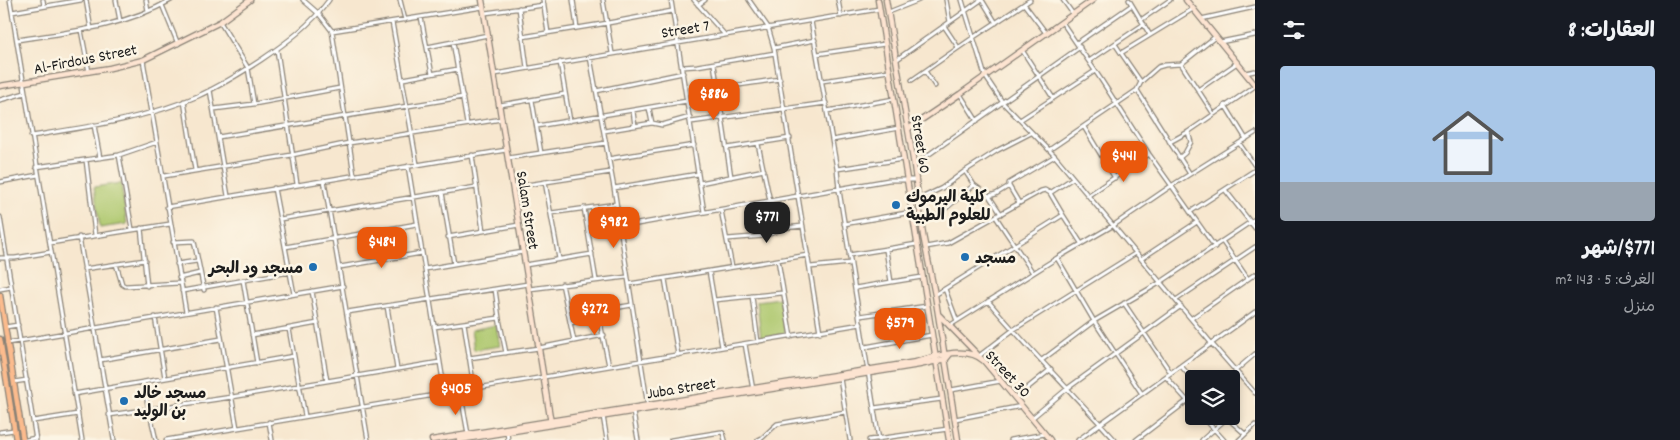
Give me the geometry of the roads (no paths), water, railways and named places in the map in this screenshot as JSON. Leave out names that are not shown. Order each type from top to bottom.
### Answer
[{"type":"main road","points":[[0,295],[25,440]]},
{"type":"main road","points":[[0,339],[16,440]]},
{"type":"main road","points":[[9,397],[17,397]]},
{"type":"main road","points":[[12,414],[19,413]]},
{"type":"street","points":[[10,0],[82,440]]},
{"type":"street","points":[[43,0],[44,6]]},
{"type":"street","points":[[12,12],[80,0]]},
{"type":"street","points":[[86,0],[91,29]]},
{"type":"street","points":[[116,0],[120,21]]},
{"type":"street","points":[[146,0],[148,11]]},
{"type":"street","points":[[17,40],[91,29],[148,11],[171,0]]},
{"type":"street","name":"Al-Firdous Street","points":[[0,86],[89,72],[143,60],[220,22],[250,0]]},
{"type":"street","points":[[303,0],[332,31],[354,175]]},
{"type":"street","points":[[31,136],[152,112],[210,90],[276,50],[318,14],[329,0]]},
{"type":"street","points":[[400,0],[405,20]]},
{"type":"street","name":"Salam Street","points":[[482,0],[551,422]]},
{"type":"street","points":[[543,0],[548,33]]},
{"type":"street","points":[[573,0],[577,28]]},
{"type":"street","points":[[603,0],[612,53]]},
{"type":"street","points":[[670,0],[704,212]]},
{"type":"street","points":[[694,0],[725,35]]},
{"type":"street","points":[[698,5],[705,0]]},
{"type":"street","points":[[749,0],[768,27],[774,48],[820,332]]},
{"type":"street","points":[[838,0],[841,16]]},
{"type":"street","name":"Street 60","points":[[878,0],[949,440]]},
{"type":"street","name":"Street 60","points":[[886,0],[914,165],[920,218],[947,356],[958,440]]},
{"type":"street","points":[[889,12],[919,0]]},
{"type":"street","points":[[946,0],[950,22]]},
{"type":"street","points":[[962,0],[985,76],[1003,103],[1055,156],[1234,370]]},
{"type":"street","points":[[896,60],[981,0],[996,23]]},
{"type":"street","points":[[912,80],[1029,0]]},
{"type":"street","points":[[1063,0],[1073,14]]},
{"type":"street","points":[[908,128],[960,94],[1093,0]]},
{"type":"street","points":[[1129,0],[1150,35]]},
{"type":"street","points":[[1141,20],[1170,0]]},
{"type":"street","points":[[1170,142],[1188,132],[1255,85],[1186,0]]},
{"type":"street","points":[[1024,4],[1046,33]]},
{"type":"street","points":[[162,5],[178,44]]},
{"type":"street","points":[[485,13],[544,5]]},
{"type":"street","points":[[1077,43],[1132,5]]},
{"type":"street","points":[[332,31],[484,7]]},
{"type":"street","points":[[1201,19],[1255,7]]},
{"type":"street","points":[[519,8],[527,68]]},
{"type":"street","points":[[1121,53],[1193,9]]},
{"type":"street","name":"Street 7","points":[[495,74],[879,10]]},
{"type":"street","points":[[522,37],[608,24],[672,11]]},
{"type":"street","points":[[421,17],[432,74]]},
{"type":"street","points":[[811,21],[837,169],[844,224],[879,439]]},
{"type":"street","points":[[220,22],[248,68],[254,104]]},
{"type":"street","points":[[392,22],[417,164]]},
{"type":"street","points":[[1062,22],[1149,154],[1215,247]]},
{"type":"street","points":[[1089,61],[1144,24]]},
{"type":"street","points":[[944,26],[958,47]]},
{"type":"street","points":[[81,30],[89,72]]},
{"type":"street","points":[[427,47],[488,35]]},
{"type":"street","points":[[1220,42],[1255,35]]},
{"type":"street","points":[[1049,150],[1137,90],[1141,82],[1158,67],[1181,64],[1215,37]]},
{"type":"street","points":[[774,48],[815,40]]},
{"type":"street","points":[[453,42],[467,124]]},
{"type":"street","points":[[817,54],[884,44]]},
{"type":"street","points":[[1114,44],[1141,82]]},
{"type":"street","points":[[914,165],[1080,47]]},
{"type":"street","points":[[276,50],[297,184]]},
{"type":"street","points":[[1022,50],[1053,98]]},
{"type":"street","points":[[681,67],[714,64],[775,53]]},
{"type":"street","points":[[590,57],[614,188],[648,407]]},
{"type":"street","points":[[143,60],[186,312]]},
{"type":"street","points":[[560,62],[570,121]]},
{"type":"street","points":[[1198,90],[1237,63]]},
{"type":"street","points":[[714,64],[731,177]]},
{"type":"street","points":[[1181,64],[1213,113]]},
{"type":"street","points":[[403,79],[458,69]]},
{"type":"street","points":[[1245,73],[1255,70]]},
{"type":"street","points":[[822,81],[889,71]]},
{"type":"street","points":[[925,71],[935,86]]},
{"type":"street","points":[[1020,120],[1096,71]]},
{"type":"street","points":[[596,91],[683,73]]},
{"type":"street","points":[[718,88],[780,79]]},
{"type":"street","points":[[214,109],[254,104],[340,88]]},
{"type":"street","points":[[210,90],[228,196]]},
{"type":"street","points":[[1137,90],[1190,174]]},
{"type":"street","points":[[0,100],[25,93]]},
{"type":"street","points":[[500,105],[566,94]]},
{"type":"street","points":[[960,94],[977,121]]},
{"type":"street","points":[[218,137],[463,97]]},
{"type":"street","points":[[827,111],[894,99]]},
{"type":"street","points":[[532,100],[541,153]]},
{"type":"street","points":[[184,101],[195,170]]},
{"type":"street","points":[[537,126],[687,101]]},
{"type":"street","points":[[691,122],[826,103]]},
{"type":"street","points":[[1224,105],[1246,138]]},
{"type":"street","points":[[649,108],[652,123]]},
{"type":"street","points":[[633,111],[636,126]]},
{"type":"street","points":[[604,131],[652,123],[662,125],[690,117]]},
{"type":"street","points":[[164,176],[292,155],[349,143],[502,119]]},
{"type":"street","points":[[94,125],[100,158]]},
{"type":"street","points":[[1084,127],[1115,178]]},
{"type":"street","points":[[832,140],[899,128]]},
{"type":"street","points":[[1179,158],[1191,142],[1188,132]]},
{"type":"street","points":[[917,200],[935,192],[998,150],[1031,133]]},
{"type":"street","points":[[948,326],[1081,243],[1114,225],[1171,186],[1255,133]]},
{"type":"street","points":[[727,148],[790,138]]},
{"type":"street","points":[[36,167],[119,155],[157,142]]},
{"type":"street","points":[[508,158],[606,143]]},
{"type":"street","points":[[1239,143],[1255,166]]},
{"type":"street","points":[[758,144],[770,201]]},
{"type":"street","points":[[608,159],[694,145]]},
{"type":"street","points":[[167,207],[506,150]]},
{"type":"street","points":[[1088,195],[1149,154]]},
{"type":"street","points":[[119,155],[132,229]]},
{"type":"street","points":[[472,155],[483,230]]},
{"type":"street","points":[[989,196],[996,194],[1009,186],[1009,183],[1055,156]]},
{"type":"street","points":[[837,169],[904,159]]},
{"type":"street","points":[[86,160],[95,235]]},
{"type":"street","points":[[408,166],[445,393]]},
{"type":"street","points":[[700,183],[764,170]]},
{"type":"street","points":[[1190,212],[1226,191],[1255,170]]},
{"type":"street","points":[[965,171],[974,185],[989,196],[1001,214]]},
{"type":"street","points":[[512,187],[610,172]]},
{"type":"street","points":[[614,188],[698,174]]},
{"type":"street","points":[[0,182],[38,175]]},
{"type":"street","points":[[1050,193],[1073,178]]},
{"type":"street","points":[[324,180],[368,440]]},
{"type":"street","points":[[620,228],[889,180],[916,180]]},
{"type":"street","points":[[545,182],[560,259]]},
{"type":"street","points":[[920,218],[938,215],[974,185]]},
{"type":"street","points":[[1009,186],[1020,203]]},
{"type":"street","points":[[280,218],[476,187]]},
{"type":"street","points":[[274,188],[294,294]]},
{"type":"street","points":[[925,247],[948,243],[1045,190],[1050,193],[1081,243]]},
{"type":"street","points":[[1226,191],[1255,228]]},
{"type":"street","points":[[442,192],[454,264]]},
{"type":"street","points":[[551,213],[616,204]]},
{"type":"street","points":[[584,208],[596,280]]},
{"type":"street","points":[[721,210],[732,267]]},
{"type":"street","points":[[844,224],[912,212]]},
{"type":"street","points":[[935,295],[1063,215]]},
{"type":"street","points":[[0,217],[36,439],[25,440]]},
{"type":"street","points":[[996,217],[1034,273]]},
{"type":"street","points":[[1042,360],[1094,321],[1161,282],[1255,220]]},
{"type":"street","points":[[1141,259],[1197,222]]},
{"type":"street","points":[[50,242],[170,224]]},
{"type":"street","points":[[285,247],[417,224]]},
{"type":"street","points":[[448,237],[519,225]]},
{"type":"street","points":[[727,239],[765,236],[784,228],[804,226]]},
{"type":"street","points":[[141,228],[147,286]]},
{"type":"street","points":[[79,237],[114,440]]},
{"type":"street","points":[[173,242],[193,240],[203,289]]},
{"type":"street","points":[[1222,241],[1248,279]]},
{"type":"street","points":[[849,255],[917,244]]},
{"type":"street","points":[[1176,300],[1255,247]]},
{"type":"street","points":[[886,250],[891,282]]},
{"type":"street","points":[[0,258],[6,259],[51,252]]},
{"type":"street","points":[[425,269],[523,252]]},
{"type":"street","points":[[340,268],[422,253]]},
{"type":"street","points":[[938,315],[978,356],[1013,330],[1136,253]]},
{"type":"street","points":[[525,265],[592,254]]},
{"type":"street","points":[[629,284],[808,255]]},
{"type":"street","points":[[1057,258],[1094,321],[1142,394]]},
{"type":"street","points":[[84,269],[145,260]]},
{"type":"street","points":[[778,260],[782,293],[791,336]]},
{"type":"street","points":[[177,264],[197,261]]},
{"type":"street","points":[[810,267],[851,263]]},
{"type":"street","points":[[116,264],[123,286],[147,286],[180,282]]},
{"type":"street","points":[[710,271],[722,347]]},
{"type":"street","points":[[182,291],[203,289],[290,272]]},
{"type":"street","points":[[179,278],[200,273]]},
{"type":"street","points":[[1192,319],[1255,274]]},
{"type":"street","points":[[347,312],[495,289],[529,287],[538,289],[562,284],[628,277]]},
{"type":"street","points":[[855,288],[922,277]]},
{"type":"street","points":[[665,279],[678,355]]},
{"type":"street","points":[[243,280],[257,363]]},
{"type":"street","points":[[562,284],[574,341]]},
{"type":"street","points":[[7,342],[342,286]]},
{"type":"street","points":[[0,289],[12,287]]},
{"type":"street","points":[[495,289],[506,353]]},
{"type":"street","points":[[945,289],[957,320]]},
{"type":"street","points":[[312,291],[327,381]]},
{"type":"street","points":[[714,300],[782,293]]},
{"type":"street","points":[[752,296],[758,342]]},
{"type":"street","points":[[988,301],[1115,440]]},
{"type":"street","points":[[1124,303],[1170,373]]},
{"type":"street","points":[[609,366],[600,317],[603,310],[632,305]]},
{"type":"street","points":[[387,306],[397,369]]},
{"type":"street","points":[[860,316],[927,306]]},
{"type":"street","points":[[1032,418],[1068,388],[1181,306]]},
{"type":"street","points":[[216,307],[237,428]]},
{"type":"street","points":[[1078,440],[1255,312]]},
{"type":"street","points":[[155,317],[165,379]]},
{"type":"street","points":[[570,323],[600,317]]},
{"type":"street","points":[[434,328],[499,318]]},
{"type":"street","points":[[252,335],[318,323]]},
{"type":"street","points":[[464,323],[474,388]]},
{"type":"street","points":[[166,440],[861,324]]},
{"type":"street","points":[[5,327],[18,325]]},
{"type":"street","points":[[288,328],[305,416]]},
{"type":"street","points":[[469,358],[539,348],[604,335]]},
{"type":"street","points":[[865,347],[932,335]]},
{"type":"street","points":[[100,360],[221,338]]},
{"type":"street","points":[[745,344],[753,390]]},
{"type":"street","name":"Street 30","points":[[947,356],[965,353],[978,356],[1050,440]]},
{"type":"street","points":[[1236,370],[1255,354]]},
{"type":"street","points":[[74,394],[294,356]]},
{"type":"street","name":"Juba Street","points":[[432,440],[469,436],[868,371],[919,365],[935,358],[947,356]]},
{"type":"street","points":[[109,415],[232,397],[440,362]]},
{"type":"street","points":[[1181,366],[1185,371]]},
{"type":"street","points":[[1015,398],[1051,369]]},
{"type":"street","name":"Juba Street","points":[[819,379],[840,378],[868,371]]},
{"type":"street","points":[[1240,376],[1255,393]]},
{"type":"street","points":[[1166,377],[1185,399]]},
{"type":"street","points":[[840,378],[850,440]]},
{"type":"street","points":[[14,382],[27,380]]},
{"type":"street","points":[[951,390],[1001,381]]},
{"type":"street","points":[[143,383],[156,440]]},
{"type":"street","points":[[460,390],[469,436]]},
{"type":"street","points":[[874,408],[942,399]]},
{"type":"street","points":[[1136,440],[1185,403]]},
{"type":"street","points":[[955,418],[1022,406]]},
{"type":"street","name":"Juba Street","points":[[602,414],[633,411],[648,407]]},
{"type":"street","points":[[633,411],[638,440]]},
{"type":"street","points":[[758,440],[777,424],[845,412]]},
{"type":"street","points":[[33,421],[78,414]]},
{"type":"street","points":[[602,414],[606,440]]},
{"type":"street","points":[[269,422],[272,440]]},
{"type":"street","name":"Juba Street","points":[[494,432],[507,432],[551,422]]},
{"type":"street","points":[[1210,425],[1224,440]]},
{"type":"street","points":[[1202,440],[1218,425]]},
{"type":"street","points":[[1235,425],[1245,434]]},
{"type":"street","points":[[1239,440],[1255,425]]},
{"type":"street","points":[[869,440],[948,429]]},
{"type":"street","points":[[0,432],[14,430]]},
{"type":"street","points":[[507,432],[508,440]]},
{"type":"street","points":[[670,440],[721,432],[725,440]]},
{"type":"street","points":[[1012,440],[1045,434]]},
{"type":"street","name":"Juba Street","points":[[458,440],[469,436]]},
{"type":"place","name":"كلية اليرموك للعلوم الطبية","points":[[896,205]]},
{"type":"place","name":"مسجد","points":[[965,257]]},
{"type":"place","name":"مسجد ود البحر","points":[[313,267]]},
{"type":"place","name":"مسجد خالد بن الوليد","points":[[124,401]]}]
